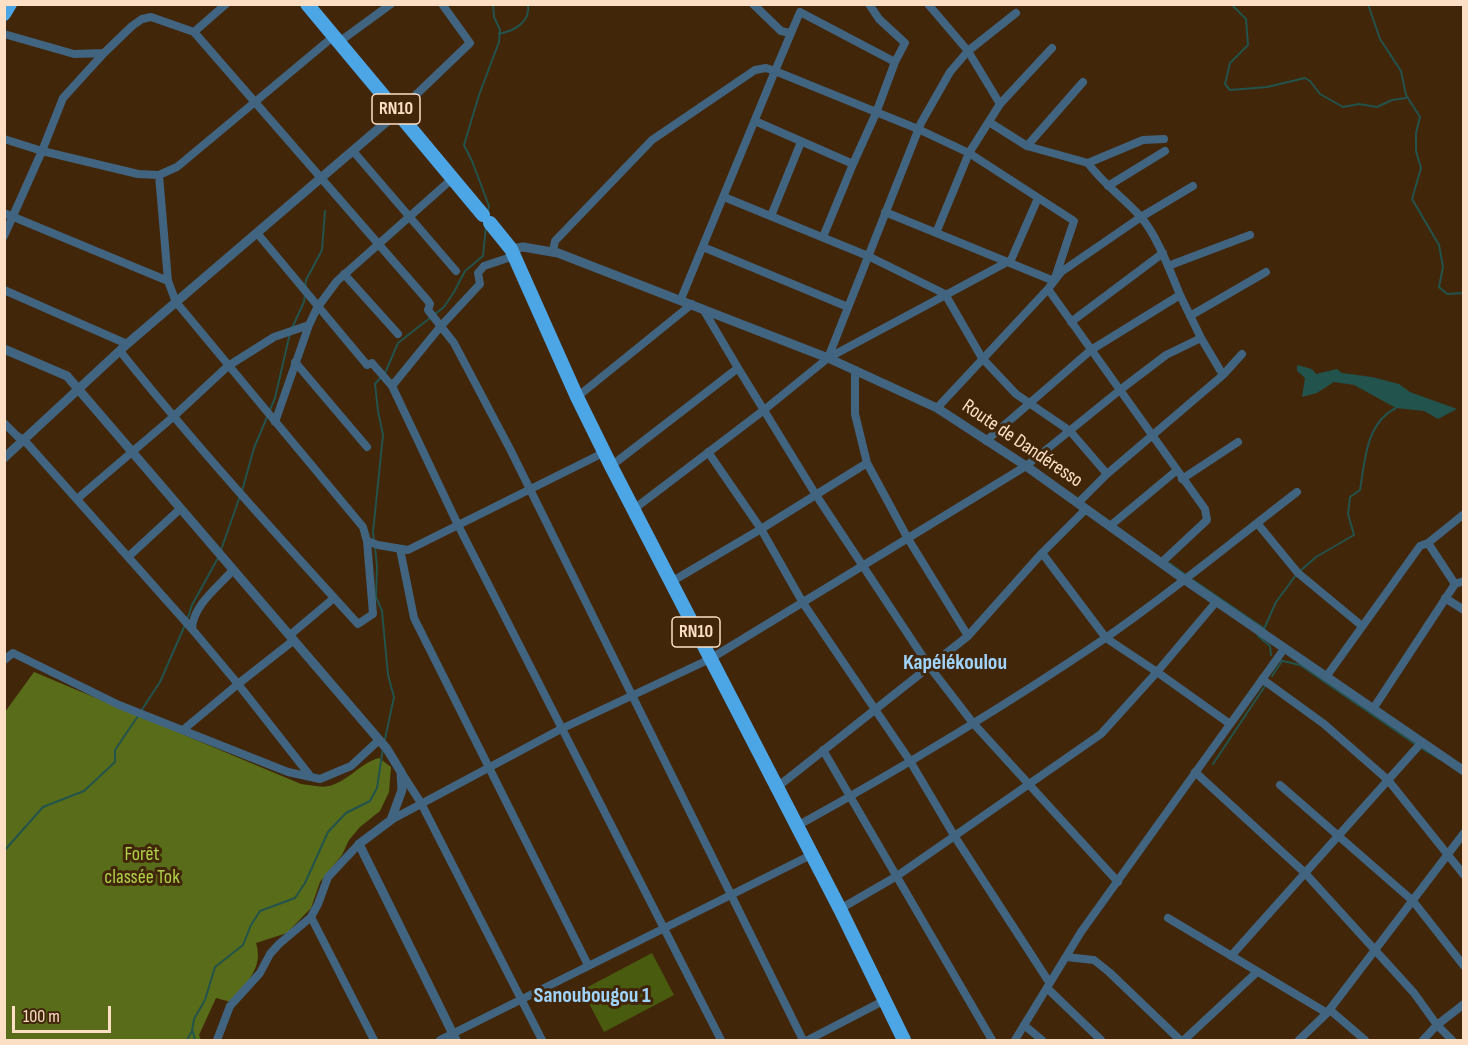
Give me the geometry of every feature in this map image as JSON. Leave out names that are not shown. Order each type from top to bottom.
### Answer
[{"type":"highway","points":[[4,14],[10,4]]},
{"type":"highway","name":"RN10","points":[[307,4],[512,252],[577,397],[611,466],[840,909],[904,1041]]},
{"type":"street","points":[[194,32],[226,4]]},
{"type":"street","points":[[4,139],[42,151],[138,174],[159,175],[177,168],[255,102],[336,39],[391,4]]},
{"type":"street","points":[[4,458],[123,347],[398,112],[470,43],[442,4]]},
{"type":"street","points":[[753,4],[781,31],[790,33]]},
{"type":"street","points":[[823,237],[876,113],[895,62],[905,43],[879,19],[869,4]]},
{"type":"street","points":[[928,4],[968,51],[1000,104]]},
{"type":"street","points":[[681,299],[800,12],[895,62]]},
{"type":"street","points":[[828,358],[918,129],[950,72],[968,51],[1016,13]]},
{"type":"street","points":[[4,236],[63,98],[104,53],[142,19],[151,17],[194,32],[428,301],[430,304],[428,310],[454,343],[530,489],[631,697],[805,1041],[885,1000]]},
{"type":"street","points":[[4,34],[74,54],[104,53]]},
{"type":"street","points":[[936,233],[969,153],[1000,104],[1052,48]]},
{"type":"street","points":[[553,252],[555,241],[652,140],[754,70],[766,68],[918,129],[969,153],[1074,221],[1054,281]]},
{"type":"street","points":[[1027,146],[1083,82]]},
{"type":"street","points":[[755,121],[853,164]]},
{"type":"street","points":[[989,122],[1027,146],[1088,163],[1099,178],[1141,217],[1163,253],[1190,316],[1223,375]]},
{"type":"street","points":[[1088,163],[1143,140],[1164,139]]},
{"type":"street","points":[[771,216],[801,142]]},
{"type":"street","points":[[353,151],[456,271]]},
{"type":"street","points":[[1108,186],[1165,151]]},
{"type":"street","points":[[4,290],[123,347],[173,417],[240,496],[358,624],[372,614],[372,543],[363,527],[176,302],[168,281],[159,175]]},
{"type":"street","points":[[275,422],[317,308],[344,274],[453,178]]},
{"type":"street","points":[[937,408],[1048,289],[1061,272],[1141,217],[1193,186]]},
{"type":"street","points":[[724,196],[868,256],[945,294],[982,358],[1016,394],[1070,431],[1107,474]]},
{"type":"street","points":[[634,509],[828,358],[1011,260],[1038,198]]},
{"type":"street","points":[[885,212],[1054,281]]},
{"type":"street","points":[[4,213],[168,281]]},
{"type":"street","points":[[257,233],[317,308],[367,365],[372,363],[392,386],[458,525],[721,1041]]},
{"type":"street","points":[[1168,266],[1250,235]]},
{"type":"street","name":"Route de Dandéresso","points":[[512,252],[523,247],[553,252],[681,299],[828,358],[937,408],[1026,466],[1216,602],[1464,771]]},
{"type":"street","points":[[703,247],[848,307]]},
{"type":"street","points":[[392,386],[438,324],[480,284],[478,273],[484,266],[512,252]]},
{"type":"street","points":[[1071,322],[1163,253]]},
{"type":"street","points":[[1190,316],[1266,272]]},
{"type":"street","points":[[344,274],[398,334]]},
{"type":"street","points":[[1048,289],[1205,509],[1207,520],[1161,563]]},
{"type":"street","points":[[986,441],[1091,350],[1180,295]]},
{"type":"street","points":[[577,397],[692,304]]},
{"type":"street","points":[[703,309],[816,495],[929,666],[973,723],[1118,882]]},
{"type":"street","points":[[77,499],[173,417],[228,366],[274,337],[309,325]]},
{"type":"street","points":[[218,1041],[230,1006],[260,973],[270,954],[279,944],[311,917],[328,877],[359,844],[391,820],[561,729],[710,659],[1026,466],[1166,355],[1201,338]]},
{"type":"street","points":[[4,349],[67,376],[79,388],[131,452],[382,744],[421,803],[542,1041]]},
{"type":"street","points":[[776,788],[968,636],[1042,553],[1107,474],[1223,375],[1242,354]]},
{"type":"street","points":[[296,362],[367,447]]},
{"type":"street","points":[[611,466],[738,368]]},
{"type":"street","points":[[855,370],[855,414],[867,462],[908,537],[968,636]]},
{"type":"street","points":[[4,423],[24,441],[77,499],[192,629],[310,777]]},
{"type":"street","points":[[1182,479],[1239,442]]},
{"type":"street","points":[[372,543],[408,550],[605,452]]},
{"type":"street","points":[[708,452],[761,529],[803,603],[910,761],[1048,985],[1101,1041]]},
{"type":"street","points":[[671,582],[867,462]]},
{"type":"street","points":[[1110,526],[1176,471]]},
{"type":"street","points":[[796,826],[973,723],[1106,638],[1185,580],[1297,492]]},
{"type":"street","points":[[128,557],[180,509]]},
{"type":"street","points":[[1326,677],[1420,546],[1428,543],[1464,514]]},
{"type":"street","points":[[1257,523],[1298,573],[1362,626]]},
{"type":"street","points":[[1428,543],[1455,584]]},
{"type":"street","points":[[400,549],[414,618],[588,965]]},
{"type":"street","points":[[1042,553],[1106,638],[1230,724]]},
{"type":"street","points":[[192,629],[192,622],[199,607],[233,570]]},
{"type":"street","points":[[1373,709],[1445,598],[1455,584],[1464,581]]},
{"type":"street","points":[[183,730],[334,598]]},
{"type":"street","points":[[1445,598],[1464,610]]},
{"type":"street","points":[[840,909],[897,876],[1101,734],[1216,602]]},
{"type":"street","points":[[1015,1041],[1081,932],[1284,649]]},
{"type":"street","points":[[4,660],[13,652],[119,705],[288,772],[310,777],[320,779],[351,766],[382,744]]},
{"type":"street","points":[[1262,679],[1324,724],[1388,780],[1464,875]]},
{"type":"street","points":[[1231,956],[1422,742]]},
{"type":"street","points":[[823,750],[992,1041]]},
{"type":"street","points":[[391,820],[402,790],[401,772]]},
{"type":"street","points":[[1195,772],[1305,873],[1414,993],[1437,1025],[1452,1041]]},
{"type":"street","points":[[1280,785],[1413,901],[1464,966]]},
{"type":"street","points":[[1299,1041],[1329,1012],[1464,833]]},
{"type":"street","points":[[359,844],[454,1037]]},
{"type":"street","points":[[440,1041],[454,1037],[588,965],[811,855]]},
{"type":"street","points":[[311,917],[374,1041]]},
{"type":"street","points":[[1168,918],[1329,1012],[1365,1041]]},
{"type":"street","points":[[1066,957],[1094,960],[1182,1041],[1257,972]]},
{"type":"street","points":[[1423,1041],[1437,1025],[1464,1004]]},
{"type":"street","points":[[1024,1025],[1042,1041]]},
{"type":"green space","name":"Forêt classée Tok","points":[[34,672],[301,784],[319,787],[336,784],[372,760],[379,758],[391,767],[389,792],[380,811],[360,827],[349,840],[342,855],[320,882],[311,908],[287,933],[256,943],[258,960],[256,968],[248,982],[231,1002],[216,998],[199,1035],[201,1040],[5,1040],[5,712]]},
{"type":"green space","points":[[652,953],[674,995],[604,1032],[582,990]]},
{"type":"water","points":[[1297,365],[1312,369],[1316,374],[1337,369],[1342,373],[1399,384],[1410,392],[1457,409],[1438,419],[1424,411],[1396,408],[1354,385],[1334,382],[1317,393],[1302,397],[1305,378],[1297,371]]},
{"type":"waterway","points":[[488,211],[489,206],[464,145],[479,95],[499,42],[500,30],[494,17],[493,4]]},
{"type":"waterway","points":[[499,34],[510,31],[524,21],[528,4]]},
{"type":"waterway","points":[[1231,4],[1246,19],[1248,45],[1230,63],[1225,84],[1230,90],[1267,87],[1305,78],[1320,94],[1343,107],[1359,104],[1377,107],[1392,100],[1406,98]]},
{"type":"waterway","points":[[1368,4],[1380,39],[1401,71],[1406,95],[1420,117],[1416,133],[1416,151],[1421,168],[1412,199],[1439,245],[1443,267],[1439,287],[1447,294],[1464,293]]},
{"type":"waterway","points":[[305,289],[306,280],[322,250],[325,211]]},
{"type":"waterway","points":[[385,373],[398,343],[444,307],[465,271],[483,256],[486,226]]},
{"type":"waterway","points":[[292,328],[304,302],[305,294]]},
{"type":"waterway","points":[[269,412],[275,398],[290,333]]},
{"type":"waterway","points":[[374,542],[373,532],[383,435],[375,384],[381,377]]},
{"type":"waterway","points":[[1300,571],[1316,557],[1354,535],[1348,514],[1350,497],[1360,490],[1369,443],[1378,423],[1396,408]]},
{"type":"waterway","points":[[242,491],[254,448],[267,417]]},
{"type":"waterway","points":[[221,550],[240,496]]},
{"type":"waterway","points":[[375,547],[376,597],[382,611],[388,675],[394,697],[385,739]]},
{"type":"waterway","points":[[187,620],[192,605],[218,558]]},
{"type":"waterway","points":[[1169,563],[1186,575]]},
{"type":"waterway","points":[[1264,629],[1276,602],[1296,575]]},
{"type":"waterway","points":[[1193,580],[1265,629]]},
{"type":"waterway","points":[[141,711],[160,682],[185,625]]},
{"type":"waterway","points":[[1258,636],[1270,646],[1271,655]]},
{"type":"waterway","points":[[1279,660],[1300,665],[1415,744]]},
{"type":"waterway","points":[[1272,676],[1282,661]]},
{"type":"waterway","points":[[1213,764],[1265,686]]},
{"type":"waterway","points":[[4,851],[43,807],[84,791],[115,762],[115,750],[138,716]]},
{"type":"waterway","points":[[187,1040],[192,1031],[194,1019],[205,1000],[215,967],[243,945],[260,911],[295,898],[305,883],[328,832],[346,813],[370,801],[377,788],[383,748]]},
{"type":"waterway","points":[[1421,748],[1439,759]]},
{"type":"waterway","points":[[193,1032],[195,1040]]},
{"type":"district","name":"Kapélékoulou","points":[[955,663]]},
{"type":"district","name":"Sanoubougou 1","points":[[592,996]]}]
